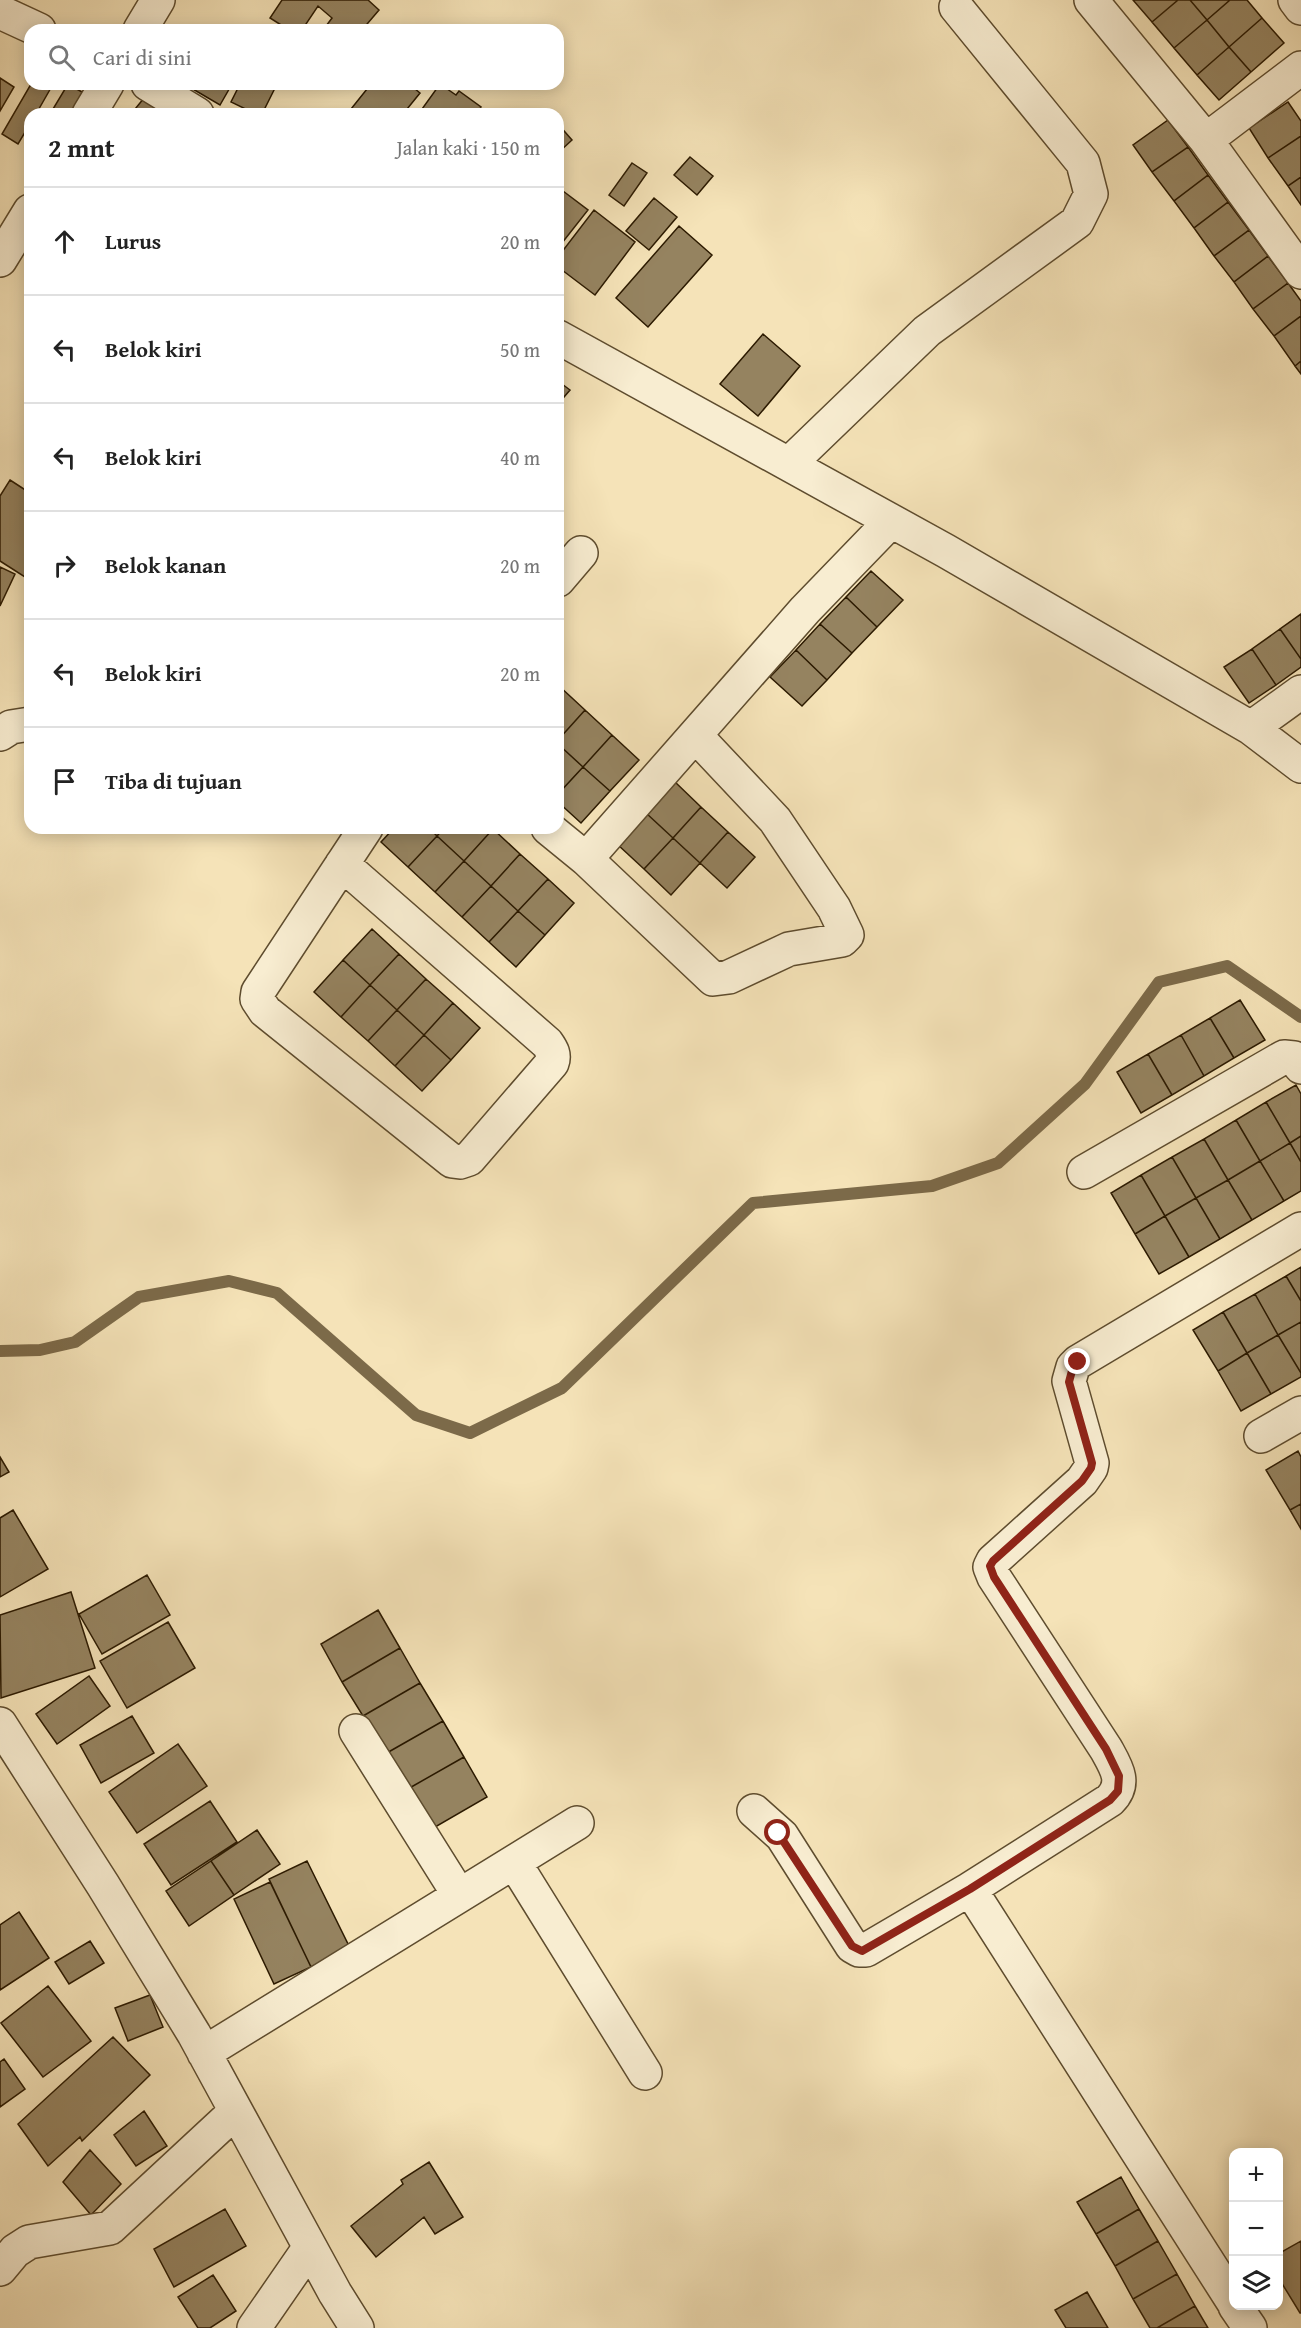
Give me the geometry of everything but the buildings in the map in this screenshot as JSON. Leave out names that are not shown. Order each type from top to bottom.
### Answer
[{"type":"street","points":[[144,24],[158,0]]},
{"type":"street","points":[[1091,0],[1206,140],[1301,272]]},
{"type":"street","points":[[1295,0],[1301,8]]},
{"type":"street","points":[[789,464],[927,331],[1077,222],[1090,194],[1083,163],[956,7]]},
{"type":"street","points":[[0,12],[26,24]]},
{"type":"street","points":[[1206,140],[1301,68]]},
{"type":"street","points":[[93,108],[103,90]]},
{"type":"street","points":[[158,90],[187,108]]},
{"type":"street","points":[[0,260],[24,221]]},
{"type":"street","points":[[564,339],[891,521],[1251,728],[1301,766]]},
{"type":"street","points":[[586,859],[805,610],[891,521]]},
{"type":"street","points":[[564,573],[581,553]]},
{"type":"street","points":[[1251,728],[1301,692]]},
{"type":"street","points":[[0,734],[11,727],[24,725]]},
{"type":"street","points":[[555,834],[586,859],[713,979],[729,977],[789,949],[842,940],[847,935],[834,908],[775,820],[695,735]]},
{"type":"street","points":[[342,864],[547,1043],[552,1051],[554,1058],[552,1063],[469,1159],[460,1162],[452,1161],[266,1011],[257,999],[258,992],[342,864],[362,834]]},
{"type":"street","points":[[1084,1172],[1284,1057],[1294,1058],[1301,1067]]},
{"type":"street","points":[[754,1811],[782,1836],[852,1946],[859,1950],[866,1950],[970,1889],[1110,1800],[1120,1785],[1116,1767],[994,1577],[990,1566],[1082,1481],[1091,1468],[1092,1463],[1069,1382],[1073,1367],[1301,1229]]},
{"type":"street","points":[[1261,1436],[1301,1413]]},
{"type":"street","points":[[0,1724],[103,1885],[204,2052],[334,2293],[357,2328]]},
{"type":"street","points":[[356,1731],[459,1895]]},
{"type":"street","points":[[204,2052],[577,1823]]},
{"type":"street","points":[[514,1862],[645,2073]]},
{"type":"street","points":[[970,1889],[1229,2296]]},
{"type":"street","points":[[0,2269],[15,2251],[29,2242],[110,2228],[235,2112]]},
{"type":"street","points":[[254,2328],[310,2247]]},
{"type":"street","points":[[1238,2310],[1250,2328]]},
{"type":"waterway","points":[[0,1351],[40,1350],[75,1342],[139,1297],[229,1281],[277,1293],[416,1415],[470,1433],[562,1388],[753,1203],[932,1186],[998,1163],[1085,1084],[1159,982],[1227,966],[1301,1017]]},
{"type":"route","points":[[778,1833],[852,1946],[862,1951],[970,1889],[1110,1800],[1118,1791],[1119,1776],[1106,1749],[990,1570],[993,1561],[1082,1481],[1091,1468],[1092,1463],[1069,1382],[1073,1367],[1078,1362]]}]
